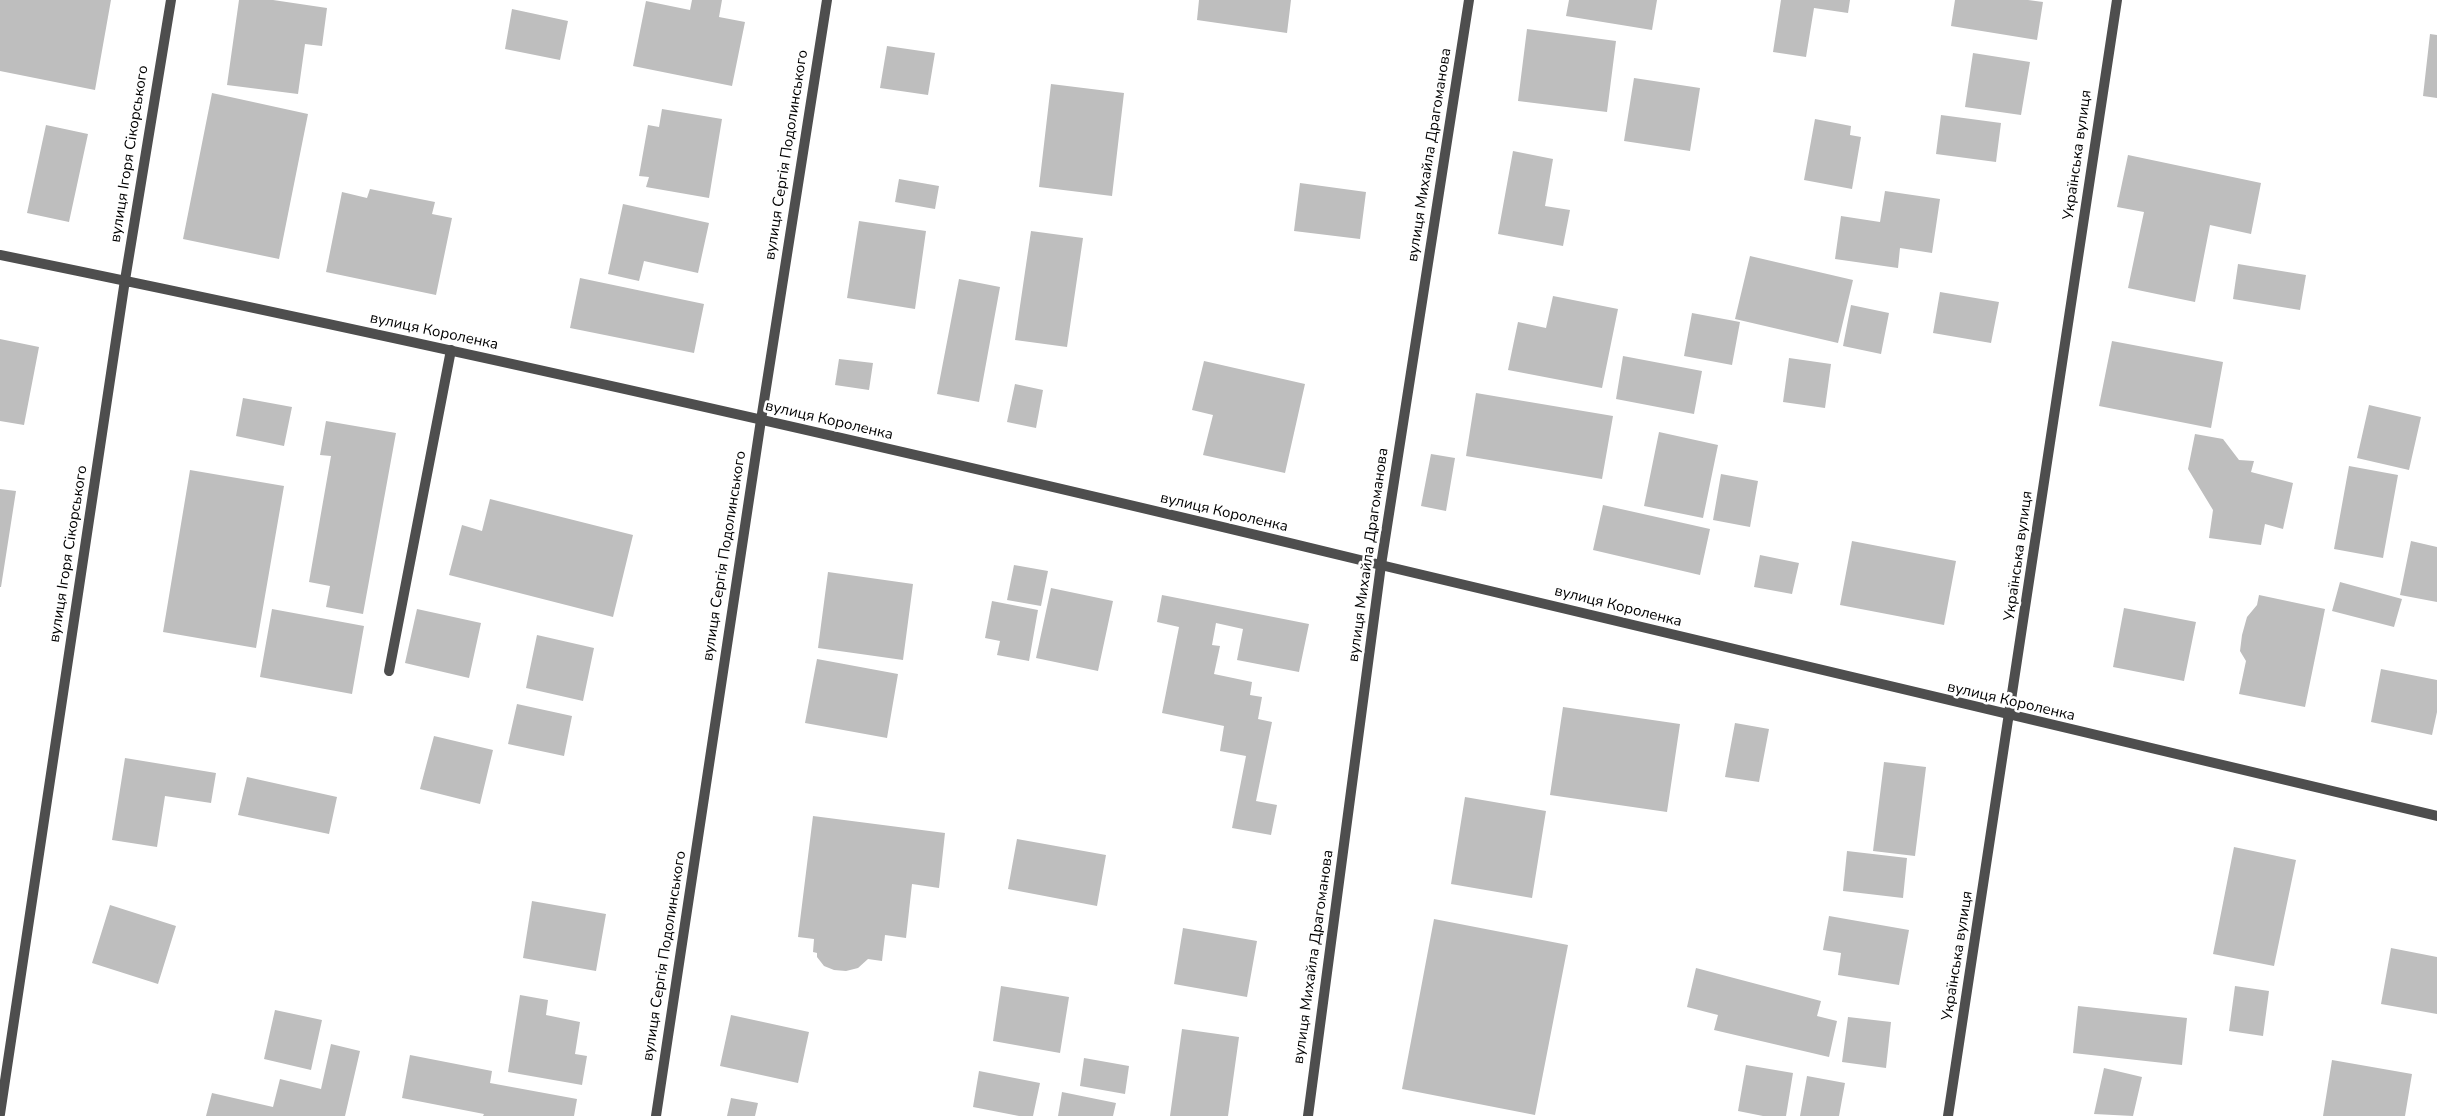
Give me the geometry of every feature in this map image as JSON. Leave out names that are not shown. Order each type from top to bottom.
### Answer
[{"type":"street","name":"вулиця Ігоря Сікорського","points":[[0,1114],[125,280],[171,0]]},
{"type":"street","name":"вулиця Сергія Подолинського","points":[[656,1116],[761,420],[827,0]]},
{"type":"street","name":"вулиця Михайла Драгоманова","points":[[1308,1116],[1381,565],[1469,0]]},
{"type":"street","name":"Українська вулиця","points":[[1948,1116],[2010,718],[2117,0]]},
{"type":"street","name":"вулиця Короленка","points":[[0,255],[450,350],[761,420],[1381,565],[2010,718],[2437,816]]},
{"type":"street","points":[[389,671],[450,350]]},
{"type":"building","points":[[0,0],[111,0],[95,90],[0,71]]},
{"type":"building","points":[[239,0],[273,0],[327,8],[322,46],[305,44],[298,94],[227,85]]},
{"type":"building","points":[[692,0],[722,0],[719,17],[745,22],[732,86],[633,66],[646,1],[690,10]]},
{"type":"building","points":[[1199,0],[1291,0],[1287,33],[1197,20]]},
{"type":"building","points":[[1569,0],[1657,0],[1652,30],[1566,16]]},
{"type":"building","points":[[1781,0],[1850,0],[1848,13],[1814,8],[1806,57],[1773,52]]},
{"type":"building","points":[[1955,0],[2028,0],[2043,2],[2037,40],[1951,26]]},
{"type":"building","points":[[512,9],[568,21],[560,60],[505,49]]},
{"type":"building","points":[[1527,29],[1616,41],[1607,112],[1518,101]]},
{"type":"building","points":[[2430,34],[2437,35],[2437,98],[2423,96]]},
{"type":"building","points":[[887,46],[935,53],[928,95],[880,88]]},
{"type":"building","points":[[1973,53],[2030,62],[2021,115],[1965,107]]},
{"type":"building","points":[[1634,78],[1700,88],[1690,151],[1624,141]]},
{"type":"building","points":[[1051,84],[1124,93],[1112,196],[1039,187]]},
{"type":"building","points":[[212,93],[308,114],[279,259],[183,239]]},
{"type":"building","points":[[662,109],[722,119],[709,198],[646,187],[649,177],[639,176],[648,125],[659,127]]},
{"type":"building","points":[[1941,115],[2001,123],[1996,162],[1936,154]]},
{"type":"building","points":[[1815,119],[1851,126],[1850,135],[1861,137],[1852,189],[1804,180]]},
{"type":"building","points":[[46,125],[88,134],[69,222],[27,213]]},
{"type":"building","points":[[1513,151],[1553,159],[1545,206],[1570,210],[1563,246],[1498,234]]},
{"type":"building","points":[[2128,155],[2261,183],[2251,234],[2210,225],[2195,302],[2128,288],[2144,212],[2117,207]]},
{"type":"building","points":[[899,179],[939,186],[935,209],[895,202]]},
{"type":"building","points":[[1300,183],[1366,192],[1360,239],[1294,231]]},
{"type":"building","points":[[370,189],[435,202],[432,214],[452,218],[436,295],[326,272],[342,192],[367,198]]},
{"type":"building","points":[[1885,191],[1940,199],[1932,253],[1900,248],[1898,268],[1835,259],[1841,216],[1880,222]]},
{"type":"building","points":[[623,204],[709,223],[698,273],[644,261],[639,281],[608,274]]},
{"type":"building","points":[[859,221],[926,231],[915,309],[847,298]]},
{"type":"building","points":[[1031,231],[1083,238],[1067,347],[1015,340]]},
{"type":"building","points":[[1750,256],[1853,280],[1838,343],[1735,319]]},
{"type":"building","points":[[2238,264],[2306,275],[2300,310],[2233,299]]},
{"type":"building","points":[[580,278],[704,304],[694,353],[570,328]]},
{"type":"building","points":[[959,279],[1000,287],[979,402],[937,394]]},
{"type":"building","points":[[1940,292],[1999,302],[1991,343],[1933,333]]},
{"type":"building","points":[[1553,296],[1618,309],[1602,388],[1508,370],[1518,322],[1546,328]]},
{"type":"building","points":[[1851,305],[1889,313],[1881,354],[1843,346]]},
{"type":"building","points":[[1692,313],[1740,322],[1732,365],[1684,356]]},
{"type":"building","points":[[0,339],[39,347],[24,425],[0,421]]},
{"type":"building","points":[[2112,341],[2223,362],[2211,428],[2099,406]]},
{"type":"building","points":[[1623,356],[1702,371],[1694,414],[1616,399]]},
{"type":"building","points":[[1789,358],[1831,364],[1825,408],[1783,402]]},
{"type":"building","points":[[839,359],[873,363],[869,390],[835,385]]},
{"type":"building","points":[[1204,361],[1305,384],[1285,473],[1203,455],[1213,415],[1192,410]]},
{"type":"building","points":[[1015,384],[1043,390],[1036,428],[1007,422]]},
{"type":"building","points":[[1476,393],[1613,416],[1602,479],[1466,456]]},
{"type":"building","points":[[243,398],[292,407],[284,446],[236,436]]},
{"type":"building","points":[[2369,405],[2421,417],[2409,470],[2357,458]]},
{"type":"building","points":[[326,421],[396,433],[363,614],[326,607],[330,586],[309,582],[331,456],[320,455]]},
{"type":"building","points":[[1659,432],[1718,445],[1703,518],[1644,506]]},
{"type":"building","points":[[2195,434],[2223,439],[2239,460],[2254,461],[2251,472],[2293,483],[2283,529],[2265,524],[2261,545],[2209,538],[2213,510],[2188,469]]},
{"type":"building","points":[[1431,454],[1455,458],[1446,511],[1421,506]]},
{"type":"building","points":[[2349,466],[2398,475],[2383,558],[2334,549]]},
{"type":"building","points":[[190,470],[284,486],[256,648],[163,632]]},
{"type":"building","points":[[1721,474],[1758,481],[1750,527],[1713,520]]},
{"type":"building","points":[[0,489],[16,491],[1,587],[0,587]]},
{"type":"building","points":[[490,499],[633,535],[613,617],[449,575],[462,525],[482,531]]},
{"type":"building","points":[[1603,505],[1710,529],[1700,575],[1593,550]]},
{"type":"building","points":[[1852,541],[1956,561],[1944,625],[1840,605]]},
{"type":"building","points":[[2411,541],[2437,547],[2437,602],[2400,595]]},
{"type":"building","points":[[1760,555],[1799,563],[1792,594],[1754,587]]},
{"type":"building","points":[[1014,565],[1048,571],[1041,606],[1007,600]]},
{"type":"building","points":[[828,572],[913,584],[903,660],[818,648]]},
{"type":"building","points":[[2340,582],[2402,599],[2394,627],[2332,611]]},
{"type":"building","points":[[1051,588],[1113,601],[1098,671],[1036,658]]},
{"type":"building","points":[[1162,595],[1309,624],[1299,672],[1237,660],[1243,629],[1216,623],[1212,645],[1220,646],[1214,674],[1252,682],[1250,695],[1262,697],[1258,719],[1272,722],[1256,801],[1277,805],[1271,835],[1232,828],[1246,756],[1220,751],[1224,726],[1162,713],[1179,627],[1157,622]]},
{"type":"building","points":[[2259,595],[2325,609],[2305,707],[2239,694],[2246,661],[2240,651],[2242,635],[2247,617],[2257,605]]},
{"type":"building","points":[[992,601],[1038,610],[1029,661],[997,655],[1000,641],[985,638]]},
{"type":"building","points":[[2124,608],[2196,622],[2184,681],[2113,667]]},
{"type":"building","points":[[272,609],[364,626],[352,694],[260,677]]},
{"type":"building","points":[[417,609],[481,623],[469,678],[405,663]]},
{"type":"building","points":[[537,635],[594,648],[583,701],[526,688]]},
{"type":"building","points":[[817,659],[898,674],[887,738],[805,723]]},
{"type":"building","points":[[2381,669],[2437,680],[2437,712],[2432,735],[2371,722]]},
{"type":"building","points":[[517,704],[572,716],[564,756],[508,744]]},
{"type":"building","points":[[1563,707],[1680,724],[1667,812],[1550,795]]},
{"type":"building","points":[[1735,723],[1769,729],[1759,782],[1725,777]]},
{"type":"building","points":[[434,736],[493,750],[480,804],[420,789]]},
{"type":"building","points":[[125,758],[216,773],[211,803],[165,796],[157,847],[112,840]]},
{"type":"building","points":[[1884,762],[1926,767],[1915,856],[1873,851]]},
{"type":"building","points":[[247,777],[337,797],[329,834],[238,815]]},
{"type":"building","points":[[1465,797],[1546,811],[1532,898],[1451,884]]},
{"type":"building","points":[[813,816],[945,833],[939,888],[912,884],[906,938],[885,935],[882,961],[868,959],[858,968],[846,971],[834,970],[824,966],[817,957],[817,953],[813,952],[814,939],[798,937]]},
{"type":"building","points":[[1017,839],[1106,855],[1097,906],[1008,889]]},
{"type":"building","points":[[2234,847],[2296,860],[2274,966],[2213,954]]},
{"type":"building","points":[[1847,851],[1907,858],[1903,898],[1843,891]]},
{"type":"building","points":[[532,901],[606,914],[596,971],[523,958]]},
{"type":"building","points":[[110,905],[176,926],[158,984],[92,963]]},
{"type":"building","points":[[1829,916],[1909,930],[1899,985],[1838,975],[1841,953],[1823,950]]},
{"type":"building","points":[[1434,919],[1568,945],[1535,1115],[1402,1089]]},
{"type":"building","points":[[1183,928],[1257,941],[1247,997],[1174,984]]},
{"type":"building","points":[[2391,948],[2437,957],[2437,1014],[2381,1004]]},
{"type":"building","points":[[1696,968],[1821,1001],[1817,1016],[1837,1021],[1829,1057],[1714,1030],[1718,1015],[1687,1007]]},
{"type":"building","points":[[1001,986],[1069,997],[1060,1053],[993,1041]]},
{"type":"building","points":[[2235,986],[2269,991],[2263,1036],[2229,1031]]},
{"type":"building","points":[[520,995],[548,1000],[546,1015],[580,1022],[575,1054],[587,1056],[582,1085],[508,1072]]},
{"type":"building","points":[[2078,1006],[2187,1018],[2182,1065],[2073,1053]]},
{"type":"building","points":[[275,1010],[322,1020],[311,1070],[264,1059]]},
{"type":"building","points":[[731,1015],[809,1032],[798,1083],[720,1066]]},
{"type":"building","points":[[1848,1017],[1891,1022],[1886,1068],[1842,1062]]},
{"type":"building","points":[[1182,1029],[1239,1037],[1228,1116],[1170,1116]]},
{"type":"building","points":[[331,1044],[360,1051],[345,1116],[206,1116],[212,1093],[273,1107],[280,1079],[321,1089]]},
{"type":"building","points":[[410,1055],[492,1071],[490,1083],[577,1099],[574,1116],[483,1116],[484,1114],[402,1098]]},
{"type":"building","points":[[1084,1058],[1129,1066],[1125,1094],[1080,1086]]},
{"type":"building","points":[[2332,1060],[2412,1074],[2405,1116],[2323,1116]]},
{"type":"building","points":[[1746,1065],[1793,1073],[1786,1116],[1763,1116],[1738,1111]]},
{"type":"building","points":[[2104,1068],[2142,1077],[2133,1116],[2094,1114]]},
{"type":"building","points":[[979,1071],[1040,1083],[1033,1116],[1019,1116],[973,1107]]},
{"type":"building","points":[[1807,1076],[1845,1083],[1839,1116],[1800,1116]]},
{"type":"building","points":[[1062,1092],[1116,1103],[1113,1116],[1058,1116]]},
{"type":"building","points":[[731,1098],[758,1103],[755,1116],[727,1116]]}]
